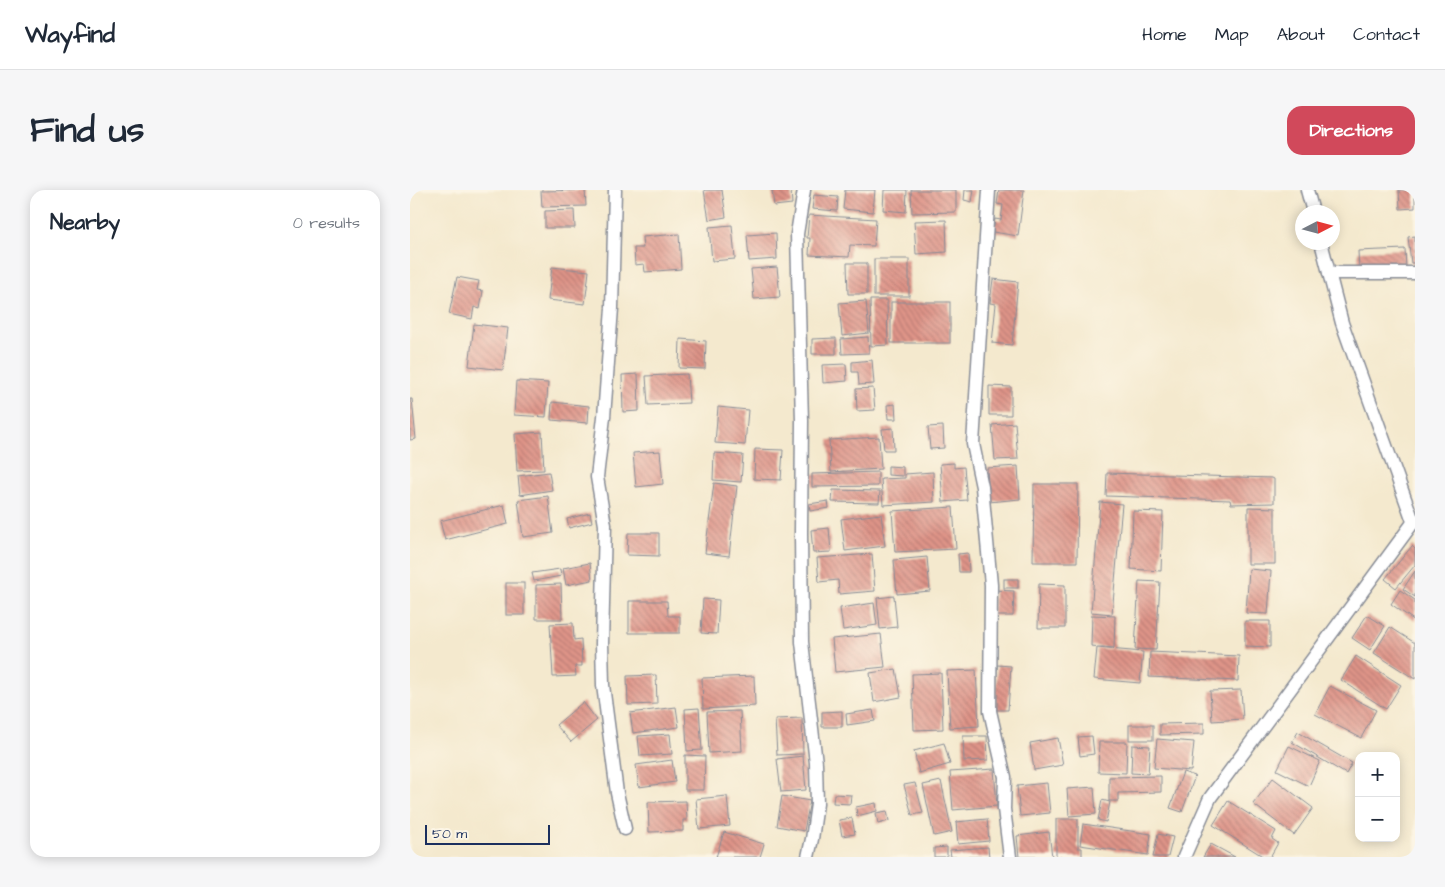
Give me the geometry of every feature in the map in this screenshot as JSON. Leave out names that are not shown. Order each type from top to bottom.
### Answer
[{"type":"street","points":[[615,190],[611,318],[604,417],[597,477],[605,525],[602,643],[603,685],[617,793],[625,830]]},
{"type":"street","points":[[804,190],[797,234],[802,421],[802,642],[816,763],[817,804],[808,857]]},
{"type":"street","points":[[988,190],[973,444],[982,487],[991,585],[990,710],[1004,777],[1004,809],[1010,857]]},
{"type":"street","points":[[1307,190],[1311,205]]},
{"type":"street","points":[[1184,857],[1210,798],[1414,520],[1342,323],[1323,250]]},
{"type":"street","points":[[1329,273],[1415,273]]},
{"type":"building","points":[[585,190],[586,206],[542,207],[541,191]]},
{"type":"building","points":[[704,190],[722,190],[726,217],[709,220]]},
{"type":"building","points":[[772,190],[791,190],[792,204],[774,206]]},
{"type":"building","points":[[845,190],[875,190],[873,212],[843,209]]},
{"type":"building","points":[[884,190],[907,190],[906,212],[883,210]]},
{"type":"building","points":[[911,190],[956,190],[956,212],[912,213]]},
{"type":"building","points":[[965,190],[974,190],[972,202],[964,200]]},
{"type":"building","points":[[999,190],[1024,190],[1018,236],[993,232],[995,219],[1001,220],[1003,205],[997,204]]},
{"type":"building","points":[[1399,190],[1415,190],[1415,208],[1400,209]]},
{"type":"building","points":[[814,195],[838,197],[837,211],[812,209]]},
{"type":"building","points":[[574,210],[575,228],[545,228],[545,211]]},
{"type":"building","points":[[809,215],[876,219],[874,246],[850,245],[849,257],[809,255],[810,238],[807,238]]},
{"type":"building","points":[[946,220],[947,252],[916,254],[914,221]]},
{"type":"building","points":[[732,225],[735,259],[712,261],[709,227]]},
{"type":"building","points":[[776,233],[777,259],[749,261],[747,235]]},
{"type":"building","points":[[679,234],[681,269],[645,272],[644,264],[635,265],[634,248],[643,248],[642,237]]},
{"type":"building","points":[[1415,236],[1415,263],[1411,263],[1408,237]]},
{"type":"building","points":[[1405,249],[1406,269],[1359,271],[1358,251]]},
{"type":"building","points":[[874,259],[909,259],[909,296],[874,296]]},
{"type":"building","points":[[847,263],[867,263],[867,294],[848,294]]},
{"type":"building","points":[[552,267],[589,271],[585,304],[548,300]]},
{"type":"building","points":[[777,267],[780,297],[754,299],[751,269]]},
{"type":"building","points":[[457,277],[479,281],[477,290],[483,291],[480,309],[474,307],[472,319],[449,314]]},
{"type":"building","points":[[993,279],[1018,282],[1012,345],[992,343],[996,304],[990,303]]},
{"type":"building","points":[[870,300],[887,300],[888,345],[871,346]]},
{"type":"building","points":[[866,301],[869,333],[842,336],[839,303]]},
{"type":"building","points":[[891,302],[950,302],[950,343],[891,343]]},
{"type":"building","points":[[474,324],[508,328],[503,370],[469,366]]},
{"type":"building","points":[[868,337],[869,353],[842,354],[841,339]]},
{"type":"building","points":[[836,338],[836,354],[812,354],[812,339]]},
{"type":"building","points":[[680,339],[706,341],[705,369],[679,368]]},
{"type":"building","points":[[872,360],[874,384],[859,385],[858,372],[852,372],[852,362]]},
{"type":"building","points":[[846,364],[847,381],[823,383],[822,365]]},
{"type":"building","points":[[638,374],[639,411],[623,412],[622,375]]},
{"type":"building","points":[[687,374],[689,403],[648,405],[646,376]]},
{"type":"building","points":[[516,381],[548,383],[546,417],[514,415]]},
{"type":"building","points":[[989,386],[1011,387],[1011,415],[989,415]]},
{"type":"building","points":[[873,388],[875,410],[857,411],[856,389]]},
{"type":"building","points":[[410,399],[412,399],[416,439],[410,440]]},
{"type":"building","points":[[552,402],[589,406],[588,423],[551,420]]},
{"type":"building","points":[[895,404],[896,419],[888,419],[887,405]]},
{"type":"building","points":[[718,407],[748,410],[745,445],[715,443]]},
{"type":"building","points":[[1015,423],[1018,459],[995,460],[992,425]]},
{"type":"building","points":[[943,426],[944,448],[930,449],[928,427]]},
{"type":"building","points":[[893,428],[894,450],[884,450],[882,429]]},
{"type":"building","points":[[542,432],[544,470],[517,471],[515,434]]},
{"type":"building","points":[[879,437],[881,469],[831,472],[829,440]]},
{"type":"building","points":[[755,449],[783,450],[781,480],[754,479]]},
{"type":"building","points":[[660,451],[663,484],[636,487],[633,453]]},
{"type":"building","points":[[714,453],[743,455],[741,482],[713,480]]},
{"type":"building","points":[[954,463],[954,468],[964,467],[967,500],[943,502],[940,464]]},
{"type":"building","points":[[888,466],[903,467],[903,476],[888,475]]},
{"type":"building","points":[[1018,466],[1020,499],[989,502],[987,468]]},
{"type":"building","points":[[549,472],[552,490],[520,495],[518,476]]},
{"type":"building","points":[[878,472],[878,486],[812,487],[812,474]]},
{"type":"building","points":[[933,472],[934,502],[883,505],[881,479],[905,478],[905,474]]},
{"type":"building","points":[[1107,473],[1272,478],[1274,479],[1274,503],[1231,504],[1230,500],[1106,496]]},
{"type":"building","points":[[714,483],[737,486],[729,556],[705,553]]},
{"type":"building","points":[[1034,484],[1078,484],[1077,562],[1033,562]]},
{"type":"building","points":[[833,490],[880,491],[879,503],[832,502]]},
{"type":"building","points":[[548,496],[553,533],[523,537],[518,500]]},
{"type":"building","points":[[828,501],[829,508],[810,511],[809,504]]},
{"type":"building","points":[[1100,502],[1122,504],[1112,614],[1091,612]]},
{"type":"building","points":[[504,505],[508,524],[445,540],[440,521]]},
{"type":"building","points":[[953,507],[956,549],[895,552],[892,511]]},
{"type":"building","points":[[1248,507],[1275,508],[1275,564],[1248,564]]},
{"type":"building","points":[[1133,511],[1163,512],[1161,571],[1131,569]]},
{"type":"building","points":[[590,513],[592,522],[569,528],[567,519]]},
{"type":"building","points":[[881,514],[885,546],[845,551],[841,519]]},
{"type":"building","points":[[829,528],[831,552],[813,553],[811,530]]},
{"type":"building","points":[[628,533],[659,533],[659,556],[627,555]]},
{"type":"building","points":[[1412,546],[1415,549],[1415,565],[1396,588],[1385,579]]},
{"type":"building","points":[[968,553],[969,572],[959,572],[958,554]]},
{"type":"building","points":[[872,554],[875,591],[839,594],[838,580],[819,582],[817,558]]},
{"type":"building","points":[[927,557],[930,591],[897,594],[894,560]]},
{"type":"building","points":[[590,563],[592,580],[566,585],[563,568]]},
{"type":"building","points":[[560,569],[561,576],[534,581],[532,573]]},
{"type":"building","points":[[1249,569],[1271,571],[1268,614],[1246,613]]},
{"type":"building","points":[[1415,571],[1415,597],[1403,589]]},
{"type":"building","points":[[1004,579],[1018,579],[1018,588],[1004,588]]},
{"type":"building","points":[[1139,581],[1160,582],[1156,650],[1135,649]]},
{"type":"building","points":[[506,583],[524,583],[524,615],[506,615]]},
{"type":"building","points":[[561,584],[562,619],[536,619],[536,585]]},
{"type":"building","points":[[1039,584],[1065,585],[1065,628],[1038,628]]},
{"type":"building","points":[[994,590],[1014,591],[1013,616],[993,616]]},
{"type":"building","points":[[1400,590],[1415,600],[1415,621],[1391,604]]},
{"type":"building","points":[[894,596],[897,627],[880,629],[877,598]]},
{"type":"building","points":[[703,599],[719,600],[717,634],[701,633]]},
{"type":"building","points":[[629,601],[667,601],[668,616],[680,616],[680,633],[629,633]]},
{"type":"building","points":[[874,603],[877,625],[843,630],[840,608]]},
{"type":"building","points":[[1092,615],[1115,616],[1114,648],[1091,646]]},
{"type":"building","points":[[1367,615],[1385,626],[1370,650],[1352,638]]},
{"type":"building","points":[[1245,621],[1270,621],[1270,647],[1245,646]]},
{"type":"building","points":[[573,623],[574,640],[581,639],[582,666],[575,666],[576,676],[553,677],[550,624]]},
{"type":"building","points":[[1390,627],[1415,643],[1415,679],[1374,653]]},
{"type":"building","points":[[881,634],[885,667],[835,672],[832,639]]},
{"type":"building","points":[[1097,648],[1143,652],[1140,683],[1094,679]]},
{"type":"building","points":[[1150,652],[1239,656],[1238,681],[1149,677]]},
{"type":"building","points":[[1356,656],[1401,685],[1386,709],[1341,680]]},
{"type":"building","points":[[997,665],[1011,666],[1008,710],[995,710]]},
{"type":"building","points":[[896,669],[901,697],[874,702],[870,673]]},
{"type":"building","points":[[976,670],[979,726],[950,728],[947,671]]},
{"type":"building","points":[[941,673],[943,729],[914,730],[912,674]]},
{"type":"building","points":[[656,675],[657,704],[628,705],[627,676]]},
{"type":"building","points":[[754,676],[755,706],[703,709],[702,678]]},
{"type":"building","points":[[1330,686],[1376,710],[1361,738],[1315,714]]},
{"type":"building","points":[[1241,690],[1243,719],[1212,721],[1210,691]]},
{"type":"building","points":[[583,702],[597,720],[571,742],[556,725]]},
{"type":"building","points":[[676,707],[679,727],[633,733],[630,713]]},
{"type":"building","points":[[699,708],[702,750],[687,751],[685,709]]},
{"type":"building","points":[[873,710],[875,721],[847,725],[846,714]]},
{"type":"building","points":[[740,711],[742,751],[709,753],[707,712]]},
{"type":"building","points":[[842,711],[842,727],[822,727],[822,712]]},
{"type":"building","points":[[802,718],[803,754],[777,755],[775,719]]},
{"type":"building","points":[[1204,723],[1204,734],[1160,735],[1160,724]]},
{"type":"building","points":[[1129,725],[1153,725],[1153,740],[1129,740]]},
{"type":"building","points":[[1298,732],[1352,763],[1346,774],[1292,742]]},
{"type":"building","points":[[670,734],[672,754],[640,756],[638,736]]},
{"type":"building","points":[[963,736],[987,736],[988,760],[964,761]]},
{"type":"building","points":[[1092,736],[1094,754],[1080,756],[1078,737]]},
{"type":"building","points":[[1058,738],[1063,765],[1034,770],[1030,743]]},
{"type":"building","points":[[1157,739],[1194,742],[1191,771],[1154,768]]},
{"type":"building","points":[[1099,742],[1127,742],[1126,773],[1098,772]]},
{"type":"building","points":[[944,743],[950,764],[919,773],[914,751]]},
{"type":"building","points":[[1132,745],[1150,746],[1148,774],[1131,773]]},
{"type":"building","points":[[1289,746],[1320,761],[1309,786],[1277,770]]},
{"type":"building","points":[[685,755],[705,756],[704,790],[685,790]]},
{"type":"building","points":[[803,756],[806,790],[781,792],[777,759]]},
{"type":"building","points":[[672,760],[675,782],[639,787],[636,765]]},
{"type":"building","points":[[994,769],[997,806],[953,810],[950,772]]},
{"type":"building","points":[[1183,772],[1195,776],[1182,812],[1170,808]]},
{"type":"building","points":[[1161,776],[1161,792],[1118,793],[1118,801],[1109,801],[1109,777]]},
{"type":"building","points":[[1273,778],[1313,808],[1294,835],[1253,804]]},
{"type":"building","points":[[941,781],[952,832],[934,836],[923,785]]},
{"type":"building","points":[[915,783],[923,813],[912,815],[904,785]]},
{"type":"building","points":[[1047,783],[1050,813],[1020,816],[1017,786]]},
{"type":"building","points":[[1094,787],[1096,814],[1069,816],[1067,789]]},
{"type":"building","points":[[834,794],[851,795],[850,804],[833,803]]},
{"type":"building","points":[[727,796],[730,826],[699,829],[696,799]]},
{"type":"building","points":[[782,796],[810,801],[804,831],[777,826]]},
{"type":"building","points":[[1102,800],[1110,802],[1106,822],[1098,820]]},
{"type":"building","points":[[686,801],[687,820],[683,820],[683,831],[649,832],[648,802]]},
{"type":"building","points":[[1228,801],[1276,831],[1272,839],[1278,843],[1270,857],[1264,857],[1213,825]]},
{"type":"building","points":[[876,803],[877,811],[857,816],[856,807]]},
{"type":"building","points":[[887,811],[889,821],[878,824],[876,813]]},
{"type":"building","points":[[852,818],[855,834],[842,836],[839,820]]},
{"type":"building","points":[[987,819],[989,841],[958,844],[956,822]]},
{"type":"building","points":[[1056,819],[1078,819],[1078,848],[1082,848],[1082,857],[1056,857]]},
{"type":"building","points":[[1083,824],[1151,834],[1148,855],[1080,845]]},
{"type":"building","points":[[724,832],[764,844],[760,857],[716,857]]},
{"type":"building","points":[[1049,832],[1052,857],[1019,857],[1017,836]]},
{"type":"building","points":[[1158,834],[1173,837],[1168,857],[1153,857]]},
{"type":"building","points":[[1211,844],[1235,857],[1203,857]]},
{"type":"building","points":[[947,847],[947,857],[934,857],[934,848]]},
{"type":"building","points":[[988,847],[989,857],[951,857],[950,850]]}]
